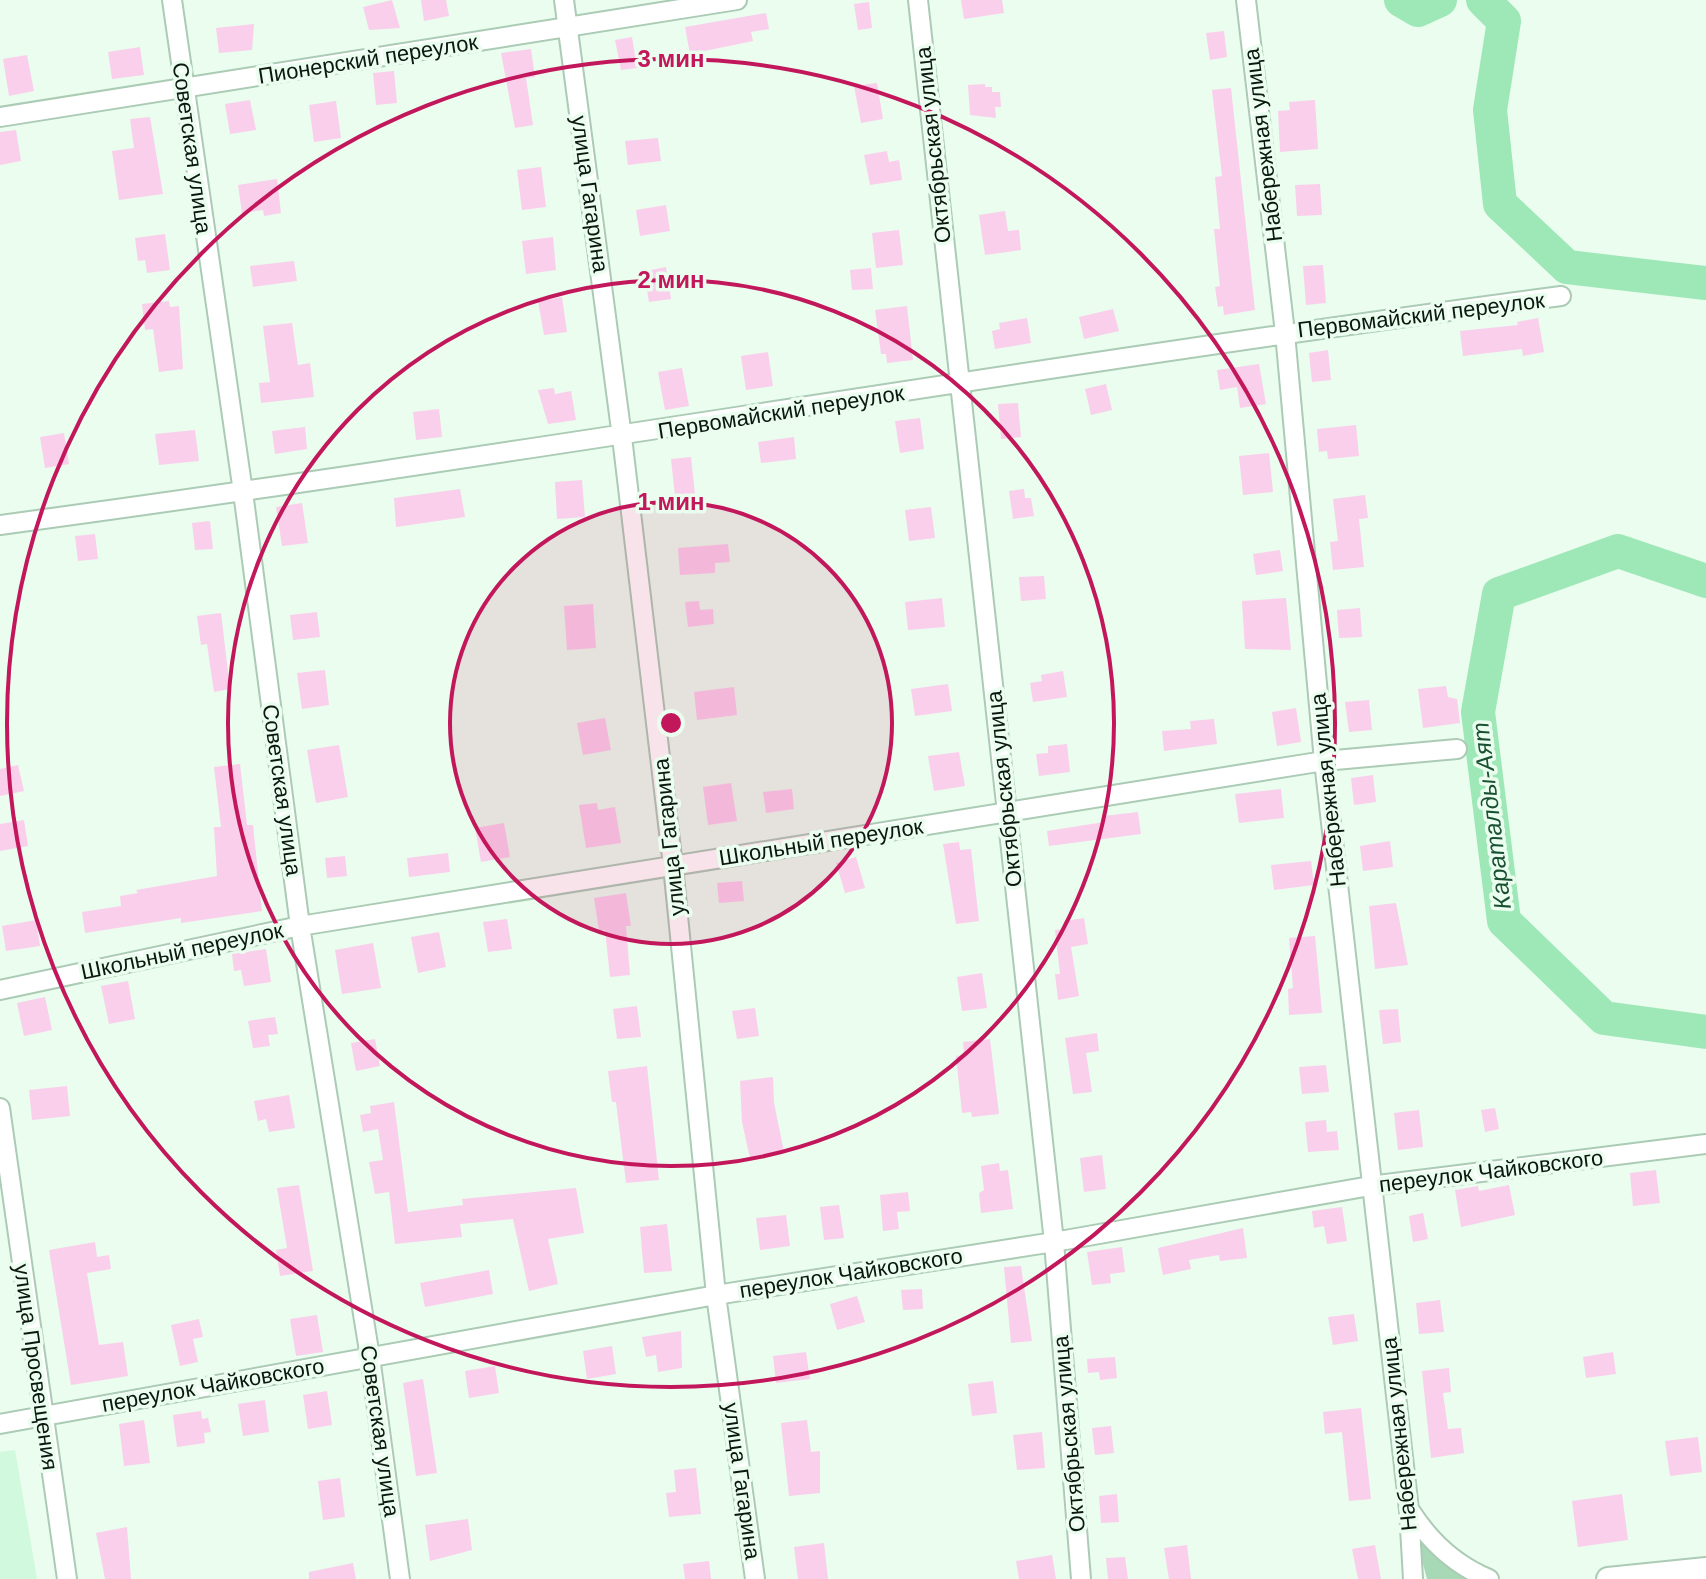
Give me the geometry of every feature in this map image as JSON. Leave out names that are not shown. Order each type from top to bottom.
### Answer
[{"type":"main road","points":[[1608,1579],[1663,1577],[1706,1569]]},
{"type":"street","name":"Советская улица","points":[[172,0],[182,87],[243,492],[300,926],[370,1357],[400,1579]]},
{"type":"street","name":"улица Гагарина","points":[[564,0],[622,437],[673,866],[716,1295],[755,1579]]},
{"type":"street","name":"Пионерский переулок","points":[[0,117],[737,0]]},
{"type":"street","name":"Октябрьская улица","points":[[918,0],[1054,1242],[1081,1579]]},
{"type":"street","name":"Набережная улица","points":[[1246,0],[1285,333],[1324,761],[1409,1510],[1413,1579]]},
{"type":"street","name":"Первомайский переулок","points":[[0,525],[622,437],[1285,333],[1561,296]]},
{"type":"street","name":"Школьный переулок","points":[[0,990],[300,926],[1324,761],[1457,749]]},
{"type":"street","name":"улица Просвещения","points":[[0,1108],[67,1579]]},
{"type":"street","name":"переулок Чайковского","points":[[0,1424],[716,1295],[1054,1242],[1370,1186],[1706,1144]]},
{"type":"street","points":[[1409,1510],[1440,1549],[1457,1563],[1489,1579]]},
{"type":"shaded area","points":[[15,1450],[37,1579],[0,1579],[0,1452]]},
{"type":"shaded area","points":[[1416,1538],[1467,1579],[1427,1579]]},
{"type":"building","points":[[392,0],[400,28],[369,30],[363,7]]},
{"type":"building","points":[[421,0],[446,0],[449,16],[424,21]]},
{"type":"building","points":[[961,0],[1002,0],[1004,13],[964,19]]},
{"type":"building","points":[[869,2],[872,28],[858,30],[854,4]]},
{"type":"building","points":[[766,13],[769,29],[751,32],[753,41],[690,54],[685,27]]},
{"type":"building","points":[[254,24],[252,50],[219,53],[216,28]]},
{"type":"building","points":[[1224,31],[1227,57],[1210,60],[1206,33]]},
{"type":"building","points":[[632,37],[637,68],[621,70],[615,40]]},
{"type":"building","points":[[140,47],[144,75],[112,79],[108,52]]},
{"type":"building","points":[[531,49],[535,77],[526,78],[533,125],[515,128],[501,53]]},
{"type":"building","points":[[27,55],[34,91],[9,96],[3,59]]},
{"type":"building","points":[[394,71],[397,103],[376,105],[373,73]]},
{"type":"building","points":[[877,83],[883,119],[861,123],[854,86]]},
{"type":"building","points":[[985,84],[985,87],[992,87],[992,92],[1000,92],[1001,107],[995,107],[996,118],[970,115],[968,85]]},
{"type":"building","points":[[1231,88],[1255,310],[1224,315],[1223,306],[1218,307],[1215,287],[1220,286],[1214,229],[1220,229],[1215,177],[1222,176],[1212,90]]},
{"type":"building","points":[[250,100],[256,130],[230,134],[225,104]]},
{"type":"building","points":[[1315,100],[1318,149],[1280,152],[1278,111],[1290,110],[1289,102]]},
{"type":"building","points":[[336,101],[341,138],[314,142],[309,105]]},
{"type":"building","points":[[150,117],[163,194],[119,200],[112,151],[134,148],[130,119]]},
{"type":"building","points":[[16,130],[21,161],[0,165],[0,132]]},
{"type":"building","points":[[658,138],[661,161],[628,165],[625,141]]},
{"type":"building","points":[[887,151],[889,162],[899,160],[902,180],[870,185],[864,155]]},
{"type":"building","points":[[541,167],[546,207],[522,210],[517,170]]},
{"type":"building","points":[[277,179],[281,213],[264,216],[263,210],[242,213],[238,185]]},
{"type":"building","points":[[1320,184],[1322,215],[1297,216],[1295,185]]},
{"type":"building","points":[[666,205],[670,231],[640,236],[636,210]]},
{"type":"building","points":[[1005,211],[1008,231],[1019,230],[1021,250],[985,255],[979,215]]},
{"type":"building","points":[[899,230],[903,265],[876,268],[872,233]]},
{"type":"building","points":[[165,234],[170,270],[147,273],[145,260],[138,261],[135,238]]},
{"type":"building","points":[[553,237],[556,270],[526,274],[522,241]]},
{"type":"building","points":[[294,261],[297,281],[253,287],[250,266]]},
{"type":"building","points":[[1323,265],[1326,303],[1306,305],[1303,266]]},
{"type":"building","points":[[666,267],[671,299],[649,302],[646,284],[652,283],[651,270]]},
{"type":"building","points":[[871,268],[873,289],[852,290],[850,270]]},
{"type":"building","points":[[562,297],[567,332],[544,335],[538,301]]},
{"type":"building","points":[[169,301],[170,307],[179,306],[183,369],[159,372],[153,329],[145,330],[142,304]]},
{"type":"building","points":[[907,306],[913,360],[887,363],[886,354],[881,354],[875,310]]},
{"type":"building","points":[[1113,309],[1119,331],[1084,339],[1079,317]]},
{"type":"building","points":[[1027,318],[1031,343],[995,349],[992,331],[1000,329],[999,323]]},
{"type":"building","points":[[1538,318],[1544,352],[1523,356],[1522,349],[1463,356],[1460,331],[1518,325],[1517,322]]},
{"type":"building","points":[[292,323],[298,365],[310,363],[314,397],[261,403],[259,383],[270,382],[263,326]]},
{"type":"building","points":[[1328,350],[1331,380],[1312,382],[1309,353]]},
{"type":"building","points":[[768,352],[773,386],[746,390],[741,356]]},
{"type":"building","points":[[1259,364],[1266,404],[1240,408],[1237,387],[1220,390],[1217,370]]},
{"type":"building","points":[[682,368],[689,406],[665,410],[658,372]]},
{"type":"building","points":[[1106,384],[1112,410],[1091,415],[1085,389]]},
{"type":"building","points":[[554,388],[555,394],[571,391],[576,420],[548,424],[538,390]]},
{"type":"building","points":[[1018,403],[1021,437],[1001,439],[998,404]]},
{"type":"building","points":[[439,409],[442,437],[416,440],[413,412]]},
{"type":"building","points":[[920,418],[924,449],[900,453],[895,421]]},
{"type":"building","points":[[1356,425],[1359,456],[1328,459],[1327,451],[1319,452],[1317,429]]},
{"type":"building","points":[[305,427],[307,449],[275,454],[272,431]]},
{"type":"building","points":[[195,430],[199,461],[159,465],[155,434]]},
{"type":"building","points":[[64,433],[69,464],[45,468],[40,437]]},
{"type":"building","points":[[794,437],[796,459],[761,463],[758,442]]},
{"type":"building","points":[[1269,453],[1273,492],[1243,495],[1239,456]]},
{"type":"building","points":[[691,457],[695,494],[675,496],[671,459]]},
{"type":"building","points":[[582,480],[585,517],[557,519],[555,482]]},
{"type":"building","points":[[460,489],[465,517],[396,527],[394,498]]},
{"type":"building","points":[[1024,489],[1025,498],[1031,498],[1034,516],[1013,519],[1009,491]]},
{"type":"building","points":[[1365,495],[1368,518],[1359,519],[1364,567],[1333,570],[1330,542],[1338,541],[1333,499]]},
{"type":"building","points":[[302,503],[308,543],[282,546],[276,507]]},
{"type":"building","points":[[931,507],[935,538],[909,541],[905,510]]},
{"type":"building","points":[[210,521],[213,549],[195,550],[192,523]]},
{"type":"building","points":[[95,534],[98,559],[78,561],[75,536]]},
{"type":"building","points":[[728,544],[730,562],[715,563],[715,573],[680,575],[678,548]]},
{"type":"building","points":[[1280,550],[1283,571],[1256,575],[1253,554]]},
{"type":"building","points":[[1044,576],[1046,599],[1021,601],[1019,577]]},
{"type":"building","points":[[942,598],[945,627],[908,630],[905,602]]},
{"type":"building","points":[[1286,598],[1291,650],[1245,649],[1242,601]]},
{"type":"building","points":[[699,601],[700,610],[713,609],[714,624],[688,627],[685,602]]},
{"type":"building","points":[[593,604],[596,648],[567,650],[564,606]]},
{"type":"building","points":[[1360,608],[1362,637],[1339,638],[1337,610]]},
{"type":"building","points":[[317,612],[320,637],[293,640],[290,615]]},
{"type":"building","points":[[221,613],[230,689],[214,692],[207,644],[201,645],[197,616]]},
{"type":"building","points":[[325,670],[329,705],[302,709],[297,673]]},
{"type":"building","points":[[1063,671],[1067,697],[1033,702],[1030,683],[1042,681],[1041,675]]},
{"type":"building","points":[[948,684],[952,711],[915,716],[911,689]]},
{"type":"building","points":[[1446,686],[1448,697],[1457,699],[1460,723],[1423,728],[1418,689]]},
{"type":"building","points":[[734,687],[737,715],[697,720],[694,692]]},
{"type":"building","points":[[1369,700],[1372,730],[1349,732],[1345,702]]},
{"type":"building","points":[[1296,708],[1301,742],[1277,746],[1272,712]]},
{"type":"building","points":[[605,718],[611,750],[583,755],[577,723]]},
{"type":"building","points":[[1214,719],[1217,744],[1164,751],[1162,731],[1191,729],[1190,721]]},
{"type":"building","points":[[1067,744],[1070,772],[1039,776],[1036,754],[1048,753],[1048,746]]},
{"type":"building","points":[[339,745],[348,797],[316,803],[307,750]]},
{"type":"building","points":[[959,752],[965,786],[934,791],[928,756]]},
{"type":"building","points":[[240,764],[247,825],[253,825],[262,911],[181,923],[181,918],[85,933],[82,912],[121,906],[120,896],[138,893],[136,890],[217,876],[214,827],[221,827],[214,767]]},
{"type":"building","points":[[18,765],[24,791],[0,796],[0,769]]},
{"type":"building","points":[[1373,775],[1376,802],[1354,805],[1351,778]]},
{"type":"building","points":[[731,783],[737,821],[708,825],[703,787]]},
{"type":"building","points":[[792,789],[794,809],[766,813],[763,792]]},
{"type":"building","points":[[1281,789],[1284,818],[1239,823],[1235,794]]},
{"type":"building","points":[[597,803],[598,810],[615,807],[621,843],[586,848],[579,805]]},
{"type":"building","points":[[1138,812],[1141,834],[1049,846],[1047,831],[1104,822],[1103,816]]},
{"type":"building","points":[[24,820],[28,846],[0,851],[0,824]]},
{"type":"building","points":[[504,823],[510,857],[481,862],[475,828]]},
{"type":"building","points":[[1390,841],[1393,867],[1363,871],[1360,846]]},
{"type":"building","points":[[959,842],[960,850],[971,849],[979,921],[956,924],[943,844]]},
{"type":"building","points":[[448,853],[450,872],[409,877],[407,858]]},
{"type":"building","points":[[345,856],[347,876],[327,878],[325,858]]},
{"type":"building","points":[[856,857],[865,888],[845,893],[836,863]]},
{"type":"building","points":[[1311,861],[1314,885],[1274,890],[1271,865]]},
{"type":"building","points":[[742,881],[744,901],[719,903],[717,883]]},
{"type":"building","points":[[626,893],[631,926],[626,926],[630,975],[610,977],[605,930],[599,931],[594,898]]},
{"type":"building","points":[[1396,903],[1408,965],[1375,969],[1369,906]]},
{"type":"building","points":[[1084,918],[1088,944],[1071,947],[1079,996],[1058,1000],[1055,974],[1060,974],[1055,930],[1065,929],[1064,921]]},
{"type":"building","points":[[507,919],[512,949],[488,952],[483,922]]},
{"type":"building","points":[[36,920],[40,946],[6,951],[2,926]]},
{"type":"building","points":[[439,932],[446,967],[418,973],[411,937]]},
{"type":"building","points":[[1315,936],[1322,1013],[1289,1015],[1288,989],[1293,988],[1289,938]]},
{"type":"building","points":[[373,943],[381,988],[342,994],[335,950]]},
{"type":"building","points":[[266,949],[271,982],[244,986],[241,970],[234,971],[232,954]]},
{"type":"building","points":[[982,973],[987,1008],[962,1011],[957,977]]},
{"type":"building","points":[[128,981],[135,1019],[109,1024],[101,986]]},
{"type":"building","points":[[45,997],[52,1030],[24,1036],[17,1003]]},
{"type":"building","points":[[637,1006],[641,1037],[617,1039],[613,1009]]},
{"type":"building","points":[[755,1008],[759,1036],[737,1039],[732,1011]]},
{"type":"building","points":[[1398,1009],[1401,1042],[1383,1044],[1379,1010]]},
{"type":"building","points":[[275,1017],[278,1034],[268,1035],[270,1046],[253,1048],[248,1021]]},
{"type":"building","points":[[1097,1033],[1099,1051],[1086,1053],[1092,1092],[1073,1094],[1065,1038]]},
{"type":"building","points":[[375,1039],[380,1066],[356,1071],[351,1043]]},
{"type":"building","points":[[990,1039],[999,1114],[972,1117],[971,1112],[962,1113],[956,1056],[964,1055],[963,1042]]},
{"type":"building","points":[[1326,1065],[1329,1092],[1302,1094],[1299,1067]]},
{"type":"building","points":[[647,1066],[659,1180],[626,1183],[616,1102],[612,1102],[608,1071]]},
{"type":"building","points":[[773,1077],[774,1103],[784,1152],[750,1158],[742,1122],[740,1081]]},
{"type":"building","points":[[67,1086],[70,1116],[32,1120],[29,1090]]},
{"type":"building","points":[[289,1095],[295,1128],[269,1132],[266,1119],[258,1121],[254,1101]]},
{"type":"building","points":[[394,1102],[408,1212],[463,1205],[462,1199],[576,1188],[584,1233],[548,1239],[558,1284],[529,1291],[513,1219],[460,1224],[462,1237],[395,1244],[389,1192],[375,1194],[369,1162],[383,1160],[378,1129],[363,1132],[360,1115],[371,1113],[370,1106]]},
{"type":"building","points":[[1495,1108],[1499,1129],[1485,1132],[1481,1110]]},
{"type":"building","points":[[1419,1110],[1423,1147],[1398,1150],[1394,1113]]},
{"type":"building","points":[[1326,1120],[1327,1132],[1337,1131],[1339,1150],[1308,1152],[1305,1122]]},
{"type":"building","points":[[1102,1155],[1106,1189],[1084,1192],[1080,1158]]},
{"type":"building","points":[[999,1163],[1000,1171],[1008,1170],[1013,1209],[981,1213],[979,1193],[984,1190],[981,1166]]},
{"type":"building","points":[[1656,1170],[1660,1203],[1633,1206],[1630,1173]]},
{"type":"building","points":[[299,1185],[313,1271],[280,1276],[276,1250],[287,1248],[277,1188]]},
{"type":"building","points":[[1509,1185],[1515,1215],[1461,1227],[1455,1190],[1478,1186],[1479,1191]]},
{"type":"building","points":[[908,1192],[910,1211],[897,1212],[899,1229],[883,1231],[880,1195]]},
{"type":"building","points":[[839,1205],[844,1238],[824,1240],[820,1207]]},
{"type":"building","points":[[1342,1207],[1347,1241],[1327,1244],[1324,1226],[1314,1228],[1312,1211]]},
{"type":"building","points":[[1423,1213],[1428,1239],[1413,1242],[1409,1216]]},
{"type":"building","points":[[786,1215],[790,1246],[760,1250],[756,1218]]},
{"type":"building","points":[[667,1224],[672,1271],[644,1273],[640,1227]]},
{"type":"building","points":[[1243,1228],[1247,1258],[1220,1261],[1219,1255],[1189,1260],[1191,1269],[1163,1275],[1158,1248]]},
{"type":"building","points":[[95,1242],[97,1257],[109,1255],[111,1269],[87,1273],[99,1345],[123,1342],[128,1376],[71,1385],[49,1250]]},
{"type":"building","points":[[1122,1247],[1125,1272],[1110,1274],[1111,1283],[1092,1285],[1087,1252]]},
{"type":"building","points":[[1021,1266],[1032,1341],[1011,1343],[1004,1267]]},
{"type":"building","points":[[489,1270],[493,1294],[425,1307],[420,1283]]},
{"type":"building","points":[[922,1289],[923,1309],[903,1310],[901,1290]]},
{"type":"building","points":[[857,1296],[865,1322],[837,1330],[830,1304]]},
{"type":"building","points":[[1440,1300],[1444,1332],[1419,1334],[1416,1303]]},
{"type":"building","points":[[1354,1314],[1358,1341],[1333,1345],[1328,1317]]},
{"type":"building","points":[[317,1315],[323,1352],[296,1356],[290,1319]]},
{"type":"building","points":[[199,1319],[203,1337],[193,1339],[198,1362],[180,1366],[171,1325]]},
{"type":"building","points":[[681,1331],[682,1368],[658,1372],[656,1355],[646,1357],[642,1337]]},
{"type":"building","points":[[612,1346],[616,1374],[587,1379],[583,1351]]},
{"type":"building","points":[[806,1352],[810,1379],[776,1383],[773,1356]]},
{"type":"building","points":[[1613,1352],[1616,1374],[1586,1378],[1583,1357]]},
{"type":"building","points":[[1115,1357],[1117,1378],[1100,1380],[1099,1372],[1088,1373],[1087,1359]]},
{"type":"building","points":[[495,1366],[499,1393],[469,1398],[465,1371]]},
{"type":"building","points":[[1449,1368],[1451,1392],[1443,1393],[1448,1429],[1461,1428],[1464,1453],[1431,1458],[1422,1371]]},
{"type":"building","points":[[423,1379],[437,1473],[416,1476],[403,1383]]},
{"type":"building","points":[[993,1381],[997,1413],[972,1416],[968,1384]]},
{"type":"building","points":[[327,1391],[332,1425],[308,1429],[303,1395]]},
{"type":"building","points":[[265,1400],[269,1432],[243,1436],[238,1404]]},
{"type":"building","points":[[1361,1408],[1371,1499],[1349,1501],[1342,1432],[1325,1434],[1323,1412]]},
{"type":"building","points":[[201,1411],[202,1419],[208,1418],[211,1432],[204,1433],[205,1443],[177,1447],[173,1415]]},
{"type":"building","points":[[144,1420],[150,1463],[124,1466],[119,1424]]},
{"type":"building","points":[[807,1420],[811,1452],[820,1451],[820,1493],[789,1496],[781,1423]]},
{"type":"building","points":[[1111,1426],[1114,1453],[1095,1455],[1092,1428]]},
{"type":"building","points":[[1042,1432],[1045,1468],[1017,1470],[1013,1435]]},
{"type":"building","points":[[1698,1437],[1702,1472],[1670,1476],[1665,1441]]},
{"type":"building","points":[[696,1468],[701,1514],[669,1517],[666,1493],[676,1492],[674,1470]]},
{"type":"building","points":[[340,1478],[345,1517],[323,1520],[318,1481]]},
{"type":"building","points":[[1117,1494],[1119,1522],[1101,1523],[1099,1496]]},
{"type":"building","points":[[1622,1494],[1628,1540],[1578,1547],[1572,1501]]},
{"type":"building","points":[[468,1519],[472,1550],[430,1561],[425,1525]]},
{"type":"building","points":[[127,1527],[131,1579],[105,1579],[96,1533]]},
{"type":"building","points":[[824,1543],[828,1579],[798,1579],[794,1547]]},
{"type":"building","points":[[1187,1545],[1191,1579],[1169,1579],[1164,1548]]},
{"type":"building","points":[[1375,1545],[1381,1579],[1358,1579],[1352,1549]]},
{"type":"building","points":[[1052,1555],[1056,1579],[1019,1579],[1016,1561]]},
{"type":"building","points":[[1125,1557],[1128,1579],[1108,1579],[1106,1558]]},
{"type":"building","points":[[709,1561],[711,1579],[685,1579],[683,1564]]},
{"type":"building","points":[[353,1563],[356,1579],[309,1579],[309,1572]]},
{"type":"waterway","name":"Караталды-Аят","points":[[1401,0],[1418,10],[1440,0]]},
{"type":"waterway","name":"Караталды-Аят","points":[[1483,0],[1504,21],[1490,110],[1500,204],[1567,267],[1706,283]]},
{"type":"waterway","name":"Караталды-Аят","points":[[1706,581],[1618,551],[1499,594],[1478,712],[1504,921],[1604,1018],[1706,1032]]}]
